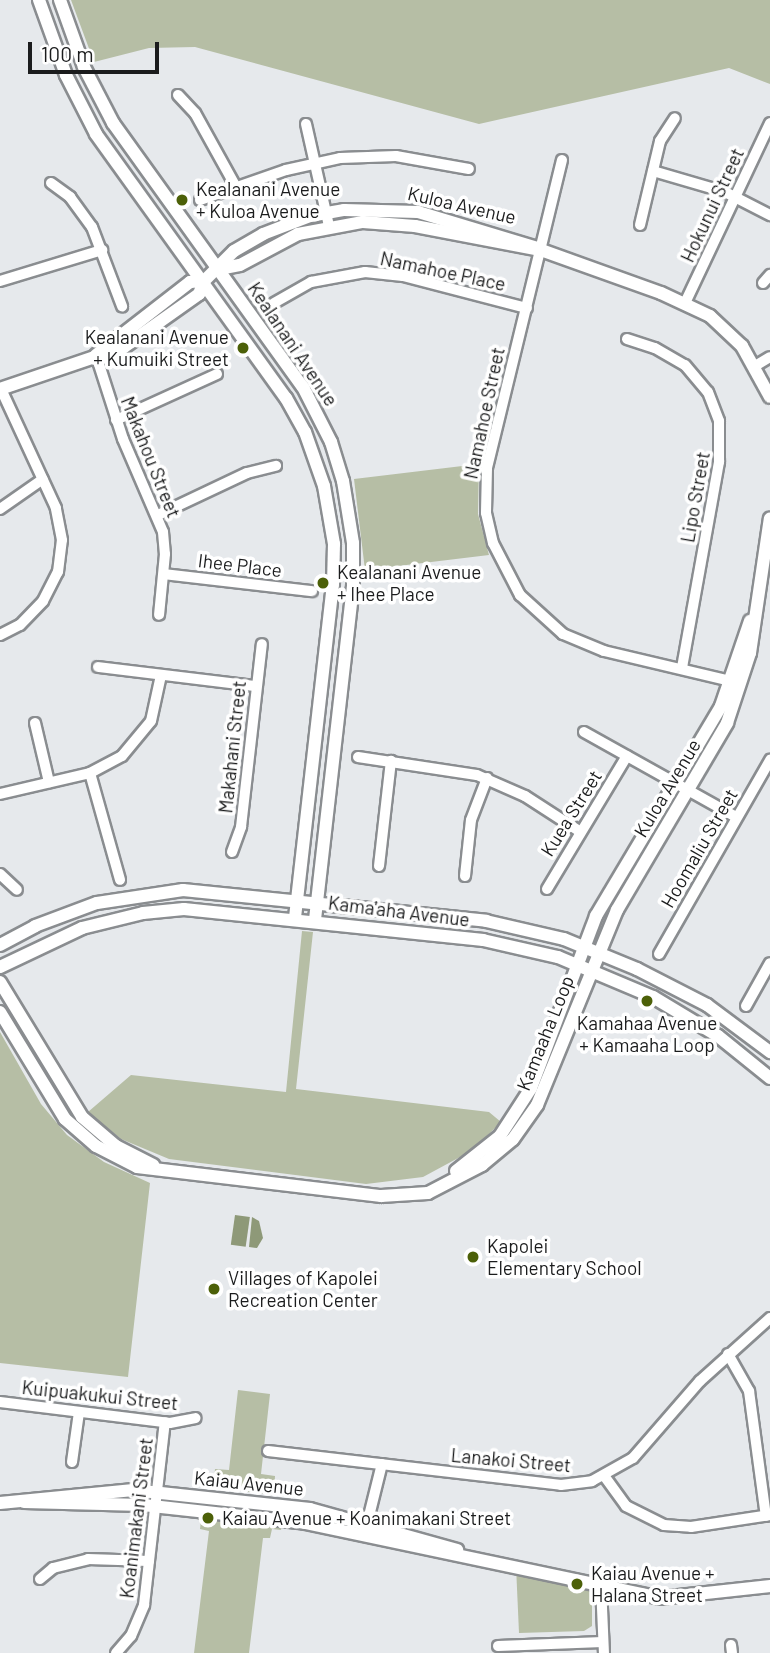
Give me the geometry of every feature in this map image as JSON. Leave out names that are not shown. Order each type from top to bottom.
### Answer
[{"type":"street","name":"Kealanani Avenue","points":[[39,0],[66,75],[96,134],[204,281],[296,415],[319,467],[332,524],[334,584],[295,918]]},
{"type":"street","name":"Kealanani Avenue","points":[[60,0],[84,67],[113,123],[314,405],[338,461],[350,511],[353,586],[315,920]]},
{"type":"street","points":[[177,95],[195,113],[236,187]]},
{"type":"street","points":[[640,225],[660,141],[675,118]]},
{"type":"street","name":"Hokunui Street","points":[[685,303],[770,122]]},
{"type":"street","points":[[306,124],[329,226]]},
{"type":"street","points":[[200,200],[316,163],[396,156],[469,169]]},
{"type":"street","name":"Namahoe Street","points":[[562,160],[486,468],[486,513],[498,557],[520,595],[563,634],[604,651],[682,667],[736,683]]},
{"type":"street","points":[[653,171],[736,196],[770,215]]},
{"type":"street","points":[[51,183],[70,197],[88,220],[122,306]]},
{"type":"street","name":"Kuloa Avenue","points":[[1,389],[124,347],[199,294],[204,281],[219,269],[234,251],[263,234],[326,212],[363,208],[418,212],[524,240],[541,250]]},
{"type":"street","name":"Kuloa Avenue","points":[[219,269],[240,265],[284,240],[329,226],[398,224],[541,250],[685,303],[721,325],[755,366],[770,397]]},
{"type":"street","points":[[0,281],[102,250]]},
{"type":"street","name":"Namahoe Place","points":[[274,303],[317,280],[365,272],[403,276],[527,307]]},
{"type":"street","name":"Lipo Street","points":[[626,339],[655,348],[685,365],[708,392],[719,421],[719,463],[682,667]]},
{"type":"street","name":"Makahou Street","points":[[96,355],[116,420],[158,515],[164,574],[159,615]]},
{"type":"street","points":[[755,366],[770,356]]},
{"type":"street","points":[[116,420],[217,374]]},
{"type":"street","points":[[0,635],[36,610],[58,572],[61,529],[43,479],[1,389]]},
{"type":"street","points":[[158,515],[247,473],[276,466]]},
{"type":"street","points":[[0,509],[43,479]]},
{"type":"street","name":"Kuloa Avenue","points":[[591,969],[623,898],[717,742],[736,683],[767,555],[770,518]]},
{"type":"street","name":"Ihee Place","points":[[164,574],[312,591]]},
{"type":"street","name":"Makahani Street","points":[[232,852],[242,827],[262,644]]},
{"type":"street","points":[[98,667],[256,686]]},
{"type":"street","points":[[0,794],[90,773],[113,763],[139,740],[155,711],[161,676]]},
{"type":"street","name":"Kuloa Avenue","points":[[577,964],[609,890],[736,683]]},
{"type":"street","points":[[35,723],[49,782]]},
{"type":"street","points":[[583,732],[736,817]]},
{"type":"street","name":"Kuea Street","points":[[547,889],[579,831],[627,756]]},
{"type":"street","points":[[358,757],[449,767],[486,778],[525,796],[579,831]]},
{"type":"street","name":"Hoomaliu Street","points":[[659,954],[770,760]]},
{"type":"street","points":[[379,866],[391,761]]},
{"type":"street","points":[[90,773],[120,880]]},
{"type":"street","points":[[465,876],[471,821],[486,778]]},
{"type":"street","points":[[0,874],[17,890]]},
{"type":"street","name":"Kama'aha Avenue","points":[[0,946],[76,910],[140,894],[205,890],[486,921],[598,951],[684,992],[770,1052]]},
{"type":"street","name":"Kama'aha Avenue","points":[[0,967],[62,935],[143,913],[205,909],[483,940],[591,969],[697,1021],[770,1078]]},
{"type":"street","points":[[746,1006],[770,963]]},
{"type":"street","name":"Kamaaha Loop","points":[[396,1195],[466,1165],[509,1125],[531,1088],[577,964]]},
{"type":"street","name":"Kamaaha Loop","points":[[0,1012],[49,1098],[74,1128],[123,1161],[169,1172],[358,1196],[396,1195],[428,1192],[457,1180],[513,1139],[543,1093],[591,969]]},
{"type":"street","name":"Kamaaha Loop","points":[[0,982],[82,1118],[116,1146],[169,1172]]},
{"type":"street","name":"Lanakoi Street","points":[[268,1451],[561,1485],[605,1476],[633,1458],[727,1354],[770,1318]]},
{"type":"street","points":[[605,1476],[626,1506],[664,1525],[691,1527],[768,1515],[749,1391],[727,1354]]},
{"type":"street","name":"Kuipuakukui Street","points":[[0,1402],[165,1422],[196,1418]]},
{"type":"street","points":[[72,1462],[79,1412]]},
{"type":"street","name":"Koanimakani Street","points":[[116,1653],[141,1616],[165,1422]]},
{"type":"street","points":[[366,1530],[382,1464]]},
{"type":"street","name":"Kaiau Avenue","points":[[24,1502],[107,1490],[298,1507],[366,1530],[601,1585],[671,1598],[770,1586]]},
{"type":"street","name":"Kaiau Avenue","points":[[0,1503],[155,1507],[366,1530]]},
{"type":"street","points":[[40,1579],[53,1568],[88,1559],[149,1561]]},
{"type":"street","points":[[498,1646],[603,1648],[601,1585]]},
{"type":"shaded area","points":[[71,0],[770,0],[770,84],[729,68],[479,124],[195,47],[149,48],[94,62]]},
{"type":"shaded area","points":[[479,464],[478,514],[489,555],[365,570],[354,479]]},
{"type":"shaded area","points":[[302,931],[313,932],[296,1089],[489,1112],[501,1122],[473,1150],[423,1177],[366,1184],[169,1159],[121,1139],[88,1112],[131,1075],[286,1092]]},
{"type":"shaded area","points":[[0,1032],[41,1104],[67,1135],[104,1162],[150,1183],[128,1377],[0,1363]]},
{"type":"shaded area","points":[[235,1215],[250,1217],[246,1247],[231,1245]]},
{"type":"shaded area","points":[[252,1217],[259,1221],[263,1238],[257,1248],[249,1247]]},
{"type":"shaded area","points":[[238,1390],[270,1394],[261,1474],[275,1476],[274,1495],[199,1486],[200,1477],[214,1479],[215,1469],[229,1470]]},
{"type":"shaded area","points":[[194,1509],[282,1519],[281,1530],[272,1529],[270,1538],[263,1538],[249,1653],[194,1653],[209,1531],[200,1529],[201,1520],[192,1518]]},
{"type":"shaded area","points":[[516,1566],[592,1589],[592,1626],[584,1631],[519,1633]]},
{"type":"place","name":"Kealanani Avenue + Kuloa Avenue","points":[[182,200]]},
{"type":"place","name":"Kealanani Avenue + Kumuiki Street","points":[[243,348]]},
{"type":"place","name":"Kealanani Avenue + Ihee Place","points":[[323,583]]},
{"type":"place","name":"Kamahaa Avenue + Kamaaha Loop","points":[[647,1001]]},
{"type":"place","name":"Kapolei Elementary School","points":[[473,1257]]},
{"type":"place","name":"Villages of Kapolei Recreation Center","points":[[214,1289]]},
{"type":"place","name":"Kaiau Avenue + Koanimakani Street","points":[[208,1518]]},
{"type":"place","name":"Kaiau Avenue + Halana Street","points":[[577,1584]]}]
